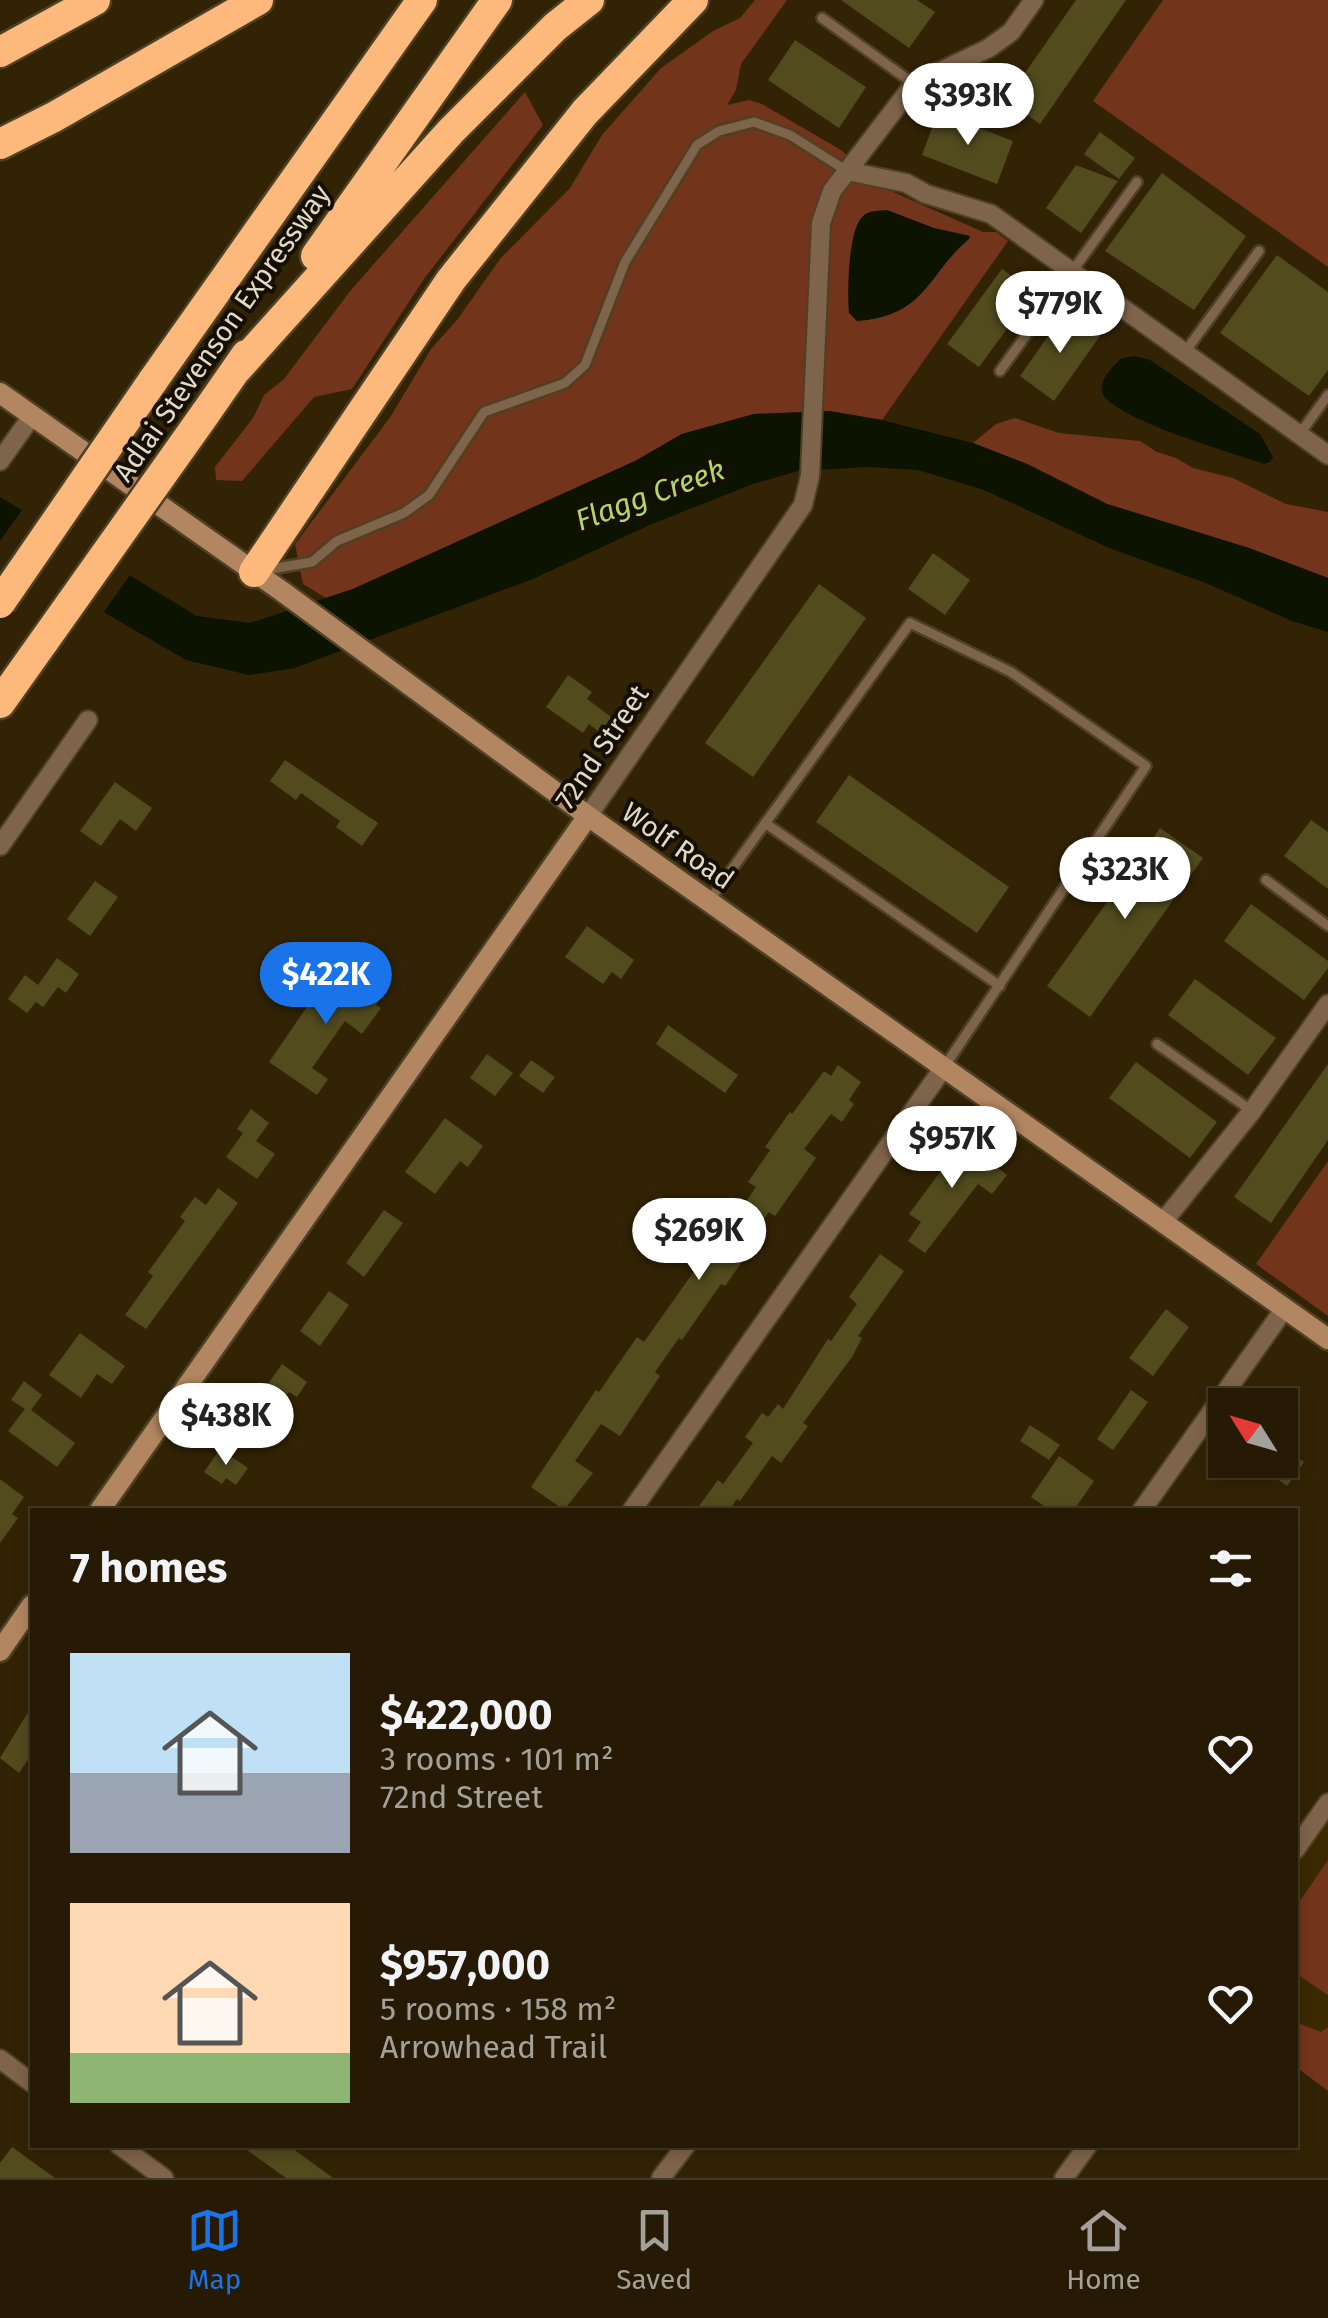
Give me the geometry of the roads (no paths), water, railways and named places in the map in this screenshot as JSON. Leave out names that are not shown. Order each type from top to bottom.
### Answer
[{"type":"highway","points":[[0,52],[95,0]]},
{"type":"highway","points":[[0,144],[54,118],[258,0]]},
{"type":"highway","name":"Adlai Stevenson Expressway","points":[[0,603],[422,0]]},
{"type":"highway","name":"Adlai Stevenson Expressway","points":[[0,702],[496,0]]},
{"type":"highway","points":[[236,369],[451,131],[555,27],[589,0]]},
{"type":"highway","points":[[254,572],[452,280],[586,112],[693,0]]},
{"type":"street","name":"72nd Street","points":[[101,1508],[804,505],[810,476],[821,222],[832,191],[914,84],[989,48],[1010,32],[1034,0]]},
{"type":"street","points":[[846,170],[906,183],[926,194],[991,214],[1328,456]]},
{"type":"street","name":"Wolf Road","points":[[0,392],[400,676],[588,816],[1328,1338]]},
{"type":"street","points":[[0,461],[32,416]]},
{"type":"street","points":[[0,846],[88,720]]},
{"type":"street","points":[[1162,1222],[1252,1111],[1328,1004]]},
{"type":"street","points":[[633,1508],[944,1067]]},
{"type":"street","points":[[1143,1508],[1285,1308]]},
{"type":"street","points":[[0,1651],[30,1608]]},
{"type":"street","points":[[1298,1846],[1328,1803]]},
{"type":"street","points":[[0,2059],[30,2082]]},
{"type":"street","points":[[123,2148],[164,2178]]},
{"type":"street","points":[[661,2178],[684,2148]]},
{"type":"street","points":[[1064,2178],[1086,2148]]},
{"type":"lane","points":[[822,18],[914,84]]},
{"type":"lane","points":[[254,572],[312,562],[337,540],[404,512],[429,495],[484,412],[565,384],[585,365],[625,262],[696,144],[719,131],[754,122],[790,134],[846,170]]},
{"type":"lane","points":[[1000,371],[1138,182]]},
{"type":"lane","points":[[1184,352],[1260,250]]},
{"type":"lane","points":[[1300,435],[1328,395]]},
{"type":"lane","points":[[709,901],[910,623],[1011,672],[1146,766],[944,1067]]},
{"type":"lane","points":[[766,823],[1000,986]]},
{"type":"lane","points":[[1266,880],[1328,926]]},
{"type":"lane","points":[[1158,1044],[1252,1111]]},
{"type":"water","points":[[887,210],[934,228],[970,236],[912,302],[898,311],[857,321],[849,313],[848,304],[854,234],[865,214]]},
{"type":"water","points":[[1122,358],[1150,360],[1260,434],[1273,457],[1270,462],[1264,464],[1174,434],[1109,401],[1102,391],[1105,377]]},
{"type":"water","name":"Flagg Creek","points":[[829,411],[973,443],[1027,464],[1107,504],[1249,548],[1328,578],[1328,632],[1109,548],[984,490],[918,470],[867,467],[798,471],[753,484],[652,524],[533,579],[295,668],[249,675],[186,660],[0,552],[0,497],[197,616],[250,623],[353,589],[635,461],[682,434],[754,414]]}]
